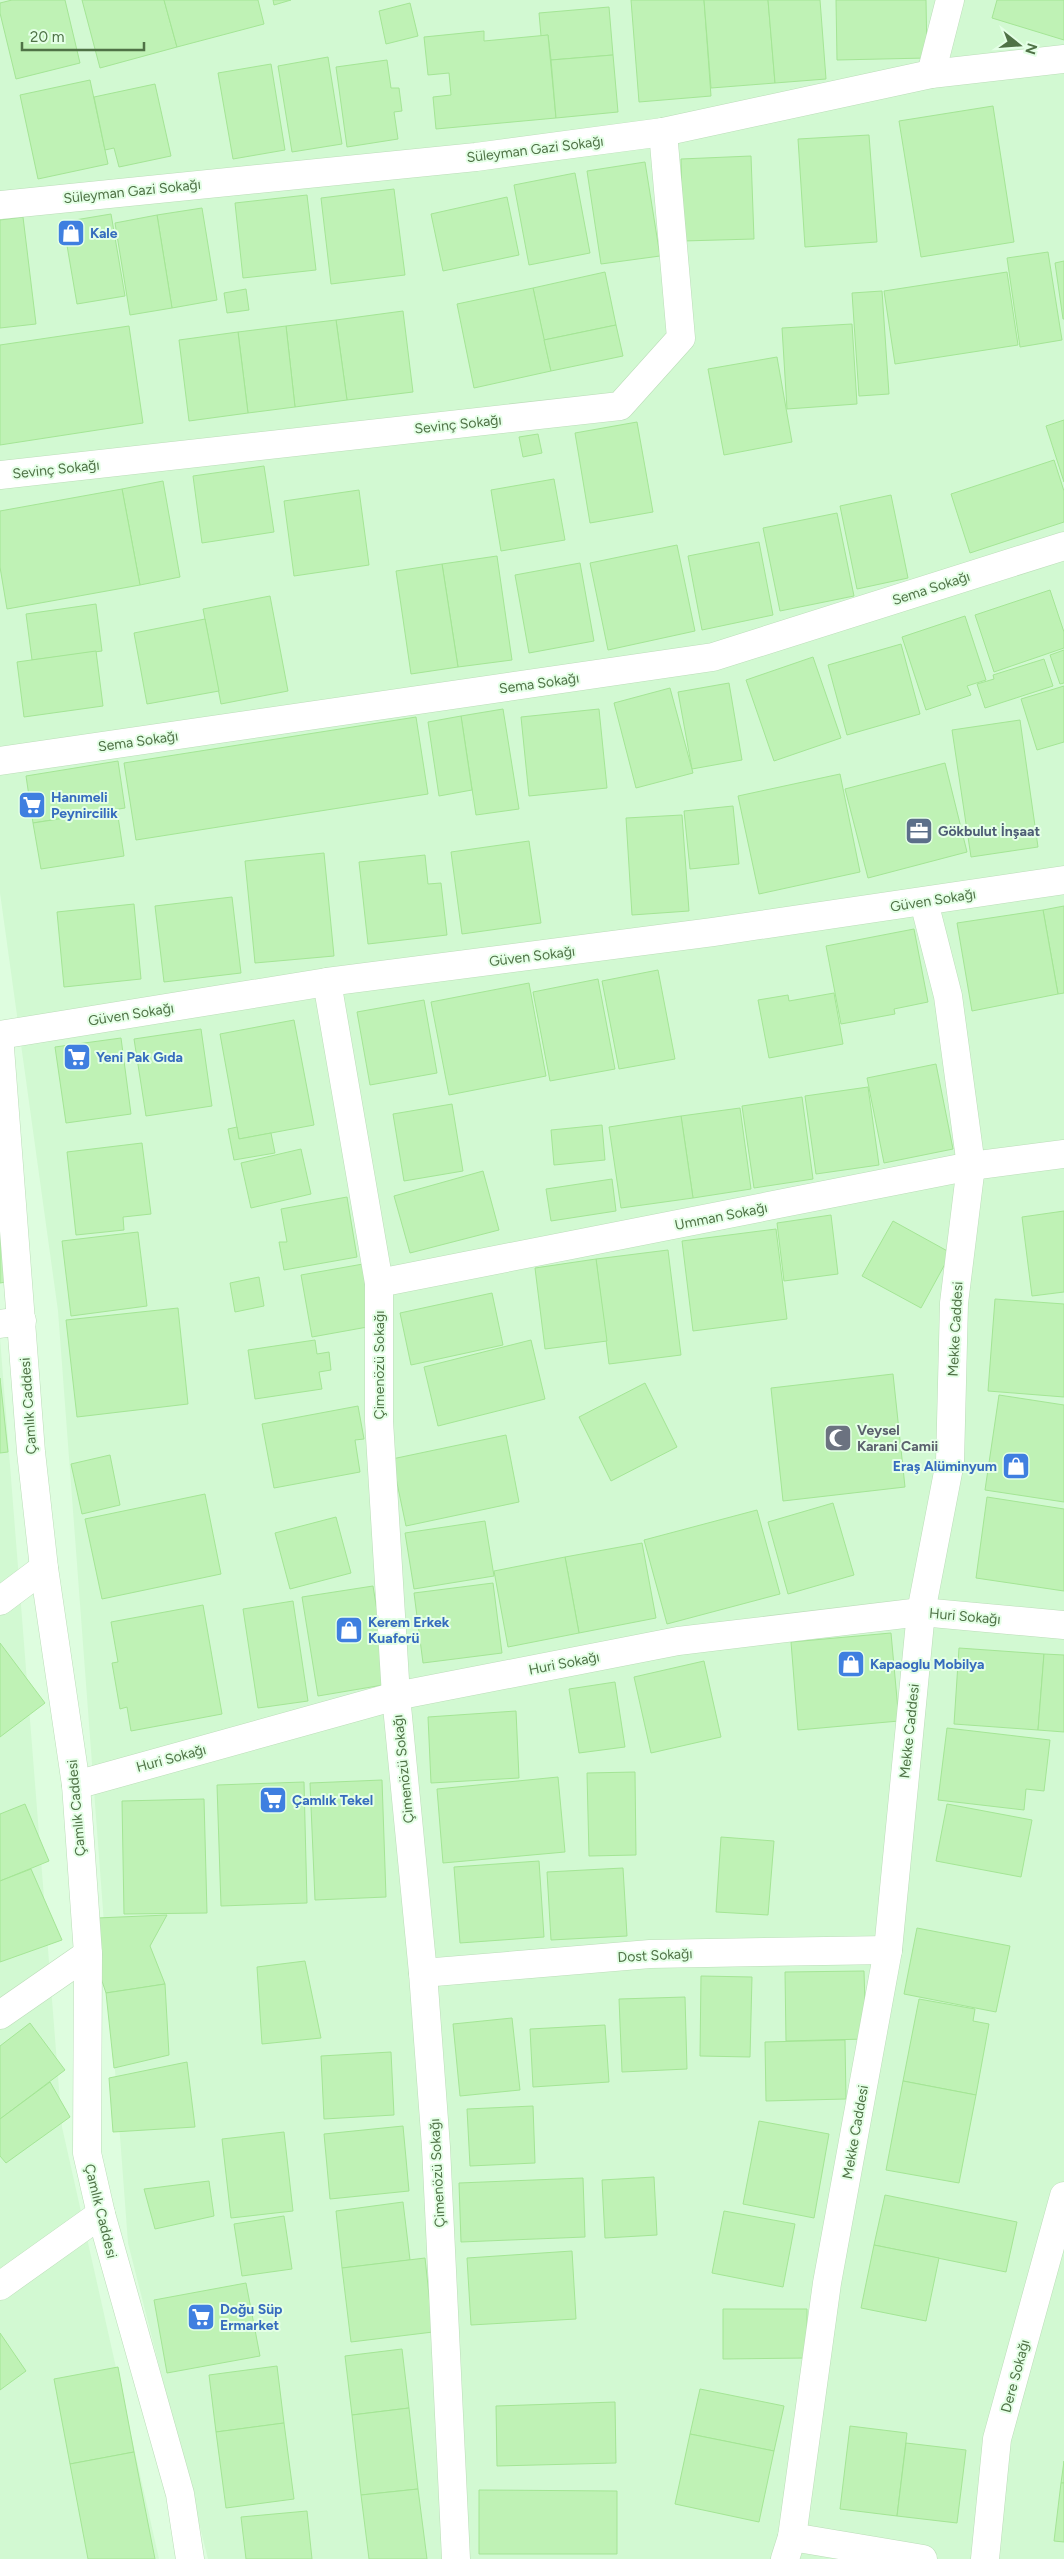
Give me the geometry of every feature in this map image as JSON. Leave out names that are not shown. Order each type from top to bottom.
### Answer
[{"type":"street","points":[[931,74],[950,0]]},
{"type":"street","name":"Süleyman Gazi Sokağı","points":[[0,204],[476,157],[663,132],[931,74],[1064,59]]},
{"type":"street","name":"Sevinç Sokağı","points":[[0,475],[620,406],[681,338],[663,132]]},
{"type":"street","name":"Sema Sokağı","points":[[0,761],[713,657],[1064,546]]},
{"type":"street","name":"Güven Sokağı","points":[[0,1035],[327,982],[703,934],[1064,880]]},
{"type":"street","name":"Mekke Caddesi","points":[[788,2548],[827,2283],[888,1950],[921,1612],[950,1462],[954,1303],[971,1166],[948,996],[924,902]]},
{"type":"street","name":"Çimenözü Sokağı","points":[[327,982],[379,1283],[379,1420],[396,1696],[423,1973],[436,2147],[456,2559]]},
{"type":"street","name":"Çamlık Caddesi","points":[[0,1048],[11,1322],[32,1452],[44,1568],[76,1785],[88,1954],[86,2153],[101,2214],[180,2494],[190,2559]]},
{"type":"street","name":"Umman Sokağı","points":[[379,1283],[971,1166],[1064,1154]]},
{"type":"street","points":[[0,1601],[44,1568]]},
{"type":"street","name":"Huri Sokağı","points":[[76,1785],[396,1696],[678,1641],[921,1612],[1064,1625]]},
{"type":"street","name":"Dost Sokağı","points":[[423,1973],[650,1954],[888,1950]]},
{"type":"street","points":[[0,2015],[88,1954]]},
{"type":"street","name":"Dere Sokağı","points":[[985,2559],[997,2439],[1064,2196]]},
{"type":"street","points":[[0,2286],[101,2214]]},
{"type":"street","points":[[788,2548],[923,2559]]},
{"type":"shaded area","points":[[0,0],[1064,0],[1064,2559],[208,2559],[128,2243],[58,1311],[0,893]]},
{"type":"shaded area","points":[[0,1338],[62,2127],[159,2559],[0,2559]]},
{"type":"building","points":[[12,0],[65,0],[80,63],[16,79],[0,13],[0,3]]},
{"type":"building","points":[[82,0],[164,0],[177,47],[100,68]]},
{"type":"building","points":[[164,0],[258,0],[264,24],[177,47]]},
{"type":"building","points":[[273,0],[291,0],[274,5]]},
{"type":"building","points":[[631,0],[704,0],[711,96],[639,102]]},
{"type":"building","points":[[704,0],[768,0],[775,83],[711,88]]},
{"type":"building","points":[[768,0],[820,0],[826,79],[775,83]]},
{"type":"building","points":[[836,0],[926,0],[927,58],[837,60]]},
{"type":"building","points":[[997,0],[1064,0],[1064,40],[992,18]]},
{"type":"building","points":[[410,3],[418,36],[386,44],[379,11]]},
{"type":"building","points":[[609,7],[613,55],[551,60],[548,35],[541,36],[539,13]]},
{"type":"building","points":[[484,31],[484,41],[548,35],[556,118],[436,129],[433,97],[451,95],[449,73],[428,75],[424,37]]},
{"type":"building","points":[[613,55],[618,112],[556,118],[551,60]]},
{"type":"building","points":[[328,57],[342,144],[292,152],[278,66]]},
{"type":"building","points":[[387,60],[391,88],[399,88],[402,111],[394,112],[398,139],[347,147],[336,67]]},
{"type":"building","points":[[271,64],[285,150],[233,159],[218,73]]},
{"type":"building","points":[[90,80],[108,164],[38,179],[20,95]]},
{"type":"building","points":[[155,84],[171,156],[119,167],[114,148],[105,150],[94,97]]},
{"type":"building","points":[[993,106],[1014,242],[921,257],[899,121]]},
{"type":"building","points":[[869,135],[877,242],[805,247],[798,139]]},
{"type":"building","points":[[751,156],[754,239],[683,241],[681,159]]},
{"type":"building","points":[[645,162],[660,256],[601,264],[587,171]]},
{"type":"building","points":[[575,173],[590,253],[529,265],[514,185]]},
{"type":"building","points":[[394,189],[405,275],[331,284],[321,198]]},
{"type":"building","points":[[307,195],[316,270],[243,278],[235,203]]},
{"type":"building","points":[[507,197],[519,255],[443,271],[431,214]]},
{"type":"building","points":[[202,208],[217,300],[172,308],[157,215]]},
{"type":"building","points":[[111,214],[125,296],[77,304],[63,222]]},
{"type":"building","points":[[157,215],[172,308],[130,315],[115,223]]},
{"type":"building","points":[[23,217],[36,324],[0,328],[0,220]]},
{"type":"building","points":[[1048,252],[1062,340],[1020,347],[1007,258]]},
{"type":"building","points":[[1064,261],[1064,319],[1063,319],[1055,263]]},
{"type":"building","points":[[605,272],[616,325],[544,340],[533,288]]},
{"type":"building","points":[[1007,272],[1018,345],[895,364],[884,291]]},
{"type":"building","points":[[533,288],[551,371],[474,388],[457,304]]},
{"type":"building","points":[[246,289],[249,310],[227,313],[224,293]]},
{"type":"building","points":[[882,291],[889,394],[859,396],[852,293]]},
{"type":"building","points":[[403,311],[413,392],[347,400],[336,320]]},
{"type":"building","points":[[336,320],[347,400],[295,407],[286,326]]},
{"type":"building","points":[[852,324],[857,404],[787,409],[782,328]]},
{"type":"building","points":[[616,325],[623,356],[551,371],[544,340]]},
{"type":"building","points":[[129,326],[143,423],[0,445],[0,345]]},
{"type":"building","points":[[286,326],[295,407],[248,413],[238,332]]},
{"type":"building","points":[[238,332],[248,413],[189,421],[179,340]]},
{"type":"building","points":[[777,357],[792,442],[724,455],[708,369]]},
{"type":"building","points":[[1064,420],[1064,482],[1046,426]]},
{"type":"building","points":[[637,422],[653,512],[590,523],[575,433]]},
{"type":"building","points":[[538,434],[542,453],[523,457],[519,437]]},
{"type":"building","points":[[1054,460],[1064,491],[1064,522],[970,553],[951,494]]},
{"type":"building","points":[[264,466],[274,532],[202,543],[193,476]]},
{"type":"building","points":[[554,479],[565,540],[501,551],[491,490]]},
{"type":"building","points":[[163,481],[180,577],[140,585],[122,489]]},
{"type":"building","points":[[122,489],[140,585],[7,609],[0,567],[0,511]]},
{"type":"building","points":[[359,490],[369,565],[294,576],[284,501]]},
{"type":"building","points":[[891,495],[908,578],[857,589],[840,506]]},
{"type":"building","points":[[837,513],[854,596],[780,611],[763,528]]},
{"type":"building","points":[[759,542],[773,615],[702,630],[688,556]]},
{"type":"building","points":[[677,545],[695,631],[608,650],[590,563]]},
{"type":"building","points":[[497,556],[512,660],[458,667],[442,564]]},
{"type":"building","points":[[580,563],[594,641],[529,653],[515,575]]},
{"type":"building","points":[[442,564],[458,667],[411,674],[396,571]]},
{"type":"building","points":[[1050,590],[1064,632],[1064,648],[994,672],[975,615]]},
{"type":"building","points":[[270,596],[288,691],[221,704],[203,609]]},
{"type":"building","points":[[96,604],[102,651],[32,660],[26,614]]},
{"type":"building","points":[[965,616],[986,680],[967,686],[971,695],[926,710],[902,637]]},
{"type":"building","points":[[205,619],[219,691],[147,704],[134,633]]},
{"type":"building","points":[[901,644],[920,714],[847,735],[828,665]]},
{"type":"building","points":[[1064,650],[1064,683],[1060,684],[1050,655]]},
{"type":"building","points":[[96,651],[103,706],[24,717],[17,662]]},
{"type":"building","points":[[813,657],[841,738],[774,761],[746,680]]},
{"type":"building","points":[[1044,659],[1053,686],[985,708],[977,684],[994,679],[993,675]]},
{"type":"building","points":[[729,683],[742,760],[692,769],[678,692]]},
{"type":"building","points":[[1064,686],[1064,742],[1037,750],[1021,699]]},
{"type":"building","points":[[670,688],[693,773],[636,788],[614,703]]},
{"type":"building","points":[[503,709],[519,809],[476,815],[461,716]]},
{"type":"building","points":[[599,709],[607,788],[529,796],[521,717]]},
{"type":"building","points":[[461,716],[472,790],[439,796],[428,722]]},
{"type":"building","points":[[416,717],[428,794],[136,840],[124,763]]},
{"type":"building","points":[[1020,720],[1038,847],[971,857],[952,730]]},
{"type":"building","points":[[118,761],[125,808],[33,823],[26,776]]},
{"type":"building","points":[[945,763],[967,852],[868,878],[845,789]]},
{"type":"building","points":[[840,774],[860,872],[759,894],[738,796]]},
{"type":"building","points":[[733,806],[739,864],[690,869],[684,811]]},
{"type":"building","points":[[117,810],[124,856],[41,869],[33,823]]},
{"type":"building","points":[[682,815],[689,911],[632,915],[626,818]]},
{"type":"building","points":[[529,841],[541,923],[462,934],[451,852]]},
{"type":"building","points":[[324,853],[334,956],[255,963],[245,861]]},
{"type":"building","points":[[425,855],[428,884],[441,883],[447,935],[368,944],[359,862]]},
{"type":"building","points":[[232,897],[241,973],[164,982],[155,906]]},
{"type":"building","points":[[134,904],[141,979],[64,987],[57,912]]},
{"type":"building","points":[[1064,906],[1064,993],[1058,994],[1043,910]]},
{"type":"building","points":[[1043,910],[1058,994],[972,1011],[957,923]]},
{"type":"building","points":[[914,929],[928,1002],[894,1009],[895,1014],[841,1024],[826,946]]},
{"type":"building","points":[[658,970],[675,1059],[619,1069],[602,981]]},
{"type":"building","points":[[598,979],[615,1069],[550,1081],[533,992]]},
{"type":"building","points":[[529,983],[546,1076],[449,1095],[431,1002]]},
{"type":"building","points":[[834,993],[843,1044],[769,1058],[758,1000],[788,995],[789,1001]]},
{"type":"building","points":[[424,1000],[437,1073],[370,1085],[357,1012]]},
{"type":"building","points":[[294,1020],[314,1125],[239,1139],[220,1034]]},
{"type":"building","points":[[201,1029],[212,1106],[146,1116],[134,1039]]},
{"type":"building","points":[[121,1038],[131,1114],[66,1123],[55,1047]]},
{"type":"building","points":[[936,1064],[953,1149],[884,1163],[867,1078]]},
{"type":"building","points":[[868,1087],[879,1165],[816,1174],[805,1096]]},
{"type":"building","points":[[802,1097],[813,1179],[754,1188],[742,1106]]},
{"type":"building","points":[[452,1104],[463,1171],[404,1181],[393,1114]]},
{"type":"building","points":[[740,1108],[751,1189],[693,1198],[681,1116]]},
{"type":"building","points":[[681,1116],[693,1198],[621,1208],[609,1127]]},
{"type":"building","points":[[602,1125],[605,1160],[554,1165],[551,1130]]},
{"type":"building","points":[[237,1127],[239,1139],[271,1133],[275,1153],[234,1160],[228,1129]]},
{"type":"building","points":[[142,1143],[151,1214],[123,1217],[124,1230],[76,1235],[67,1152]]},
{"type":"building","points":[[301,1149],[311,1194],[251,1208],[241,1163]]},
{"type":"building","points":[[483,1171],[499,1230],[410,1253],[394,1196]]},
{"type":"building","points":[[612,1179],[616,1211],[551,1221],[546,1189]]},
{"type":"building","points":[[347,1197],[357,1257],[284,1270],[279,1242],[287,1242],[281,1209]]},
{"type":"building","points":[[1064,1211],[1064,1292],[1032,1296],[1022,1217]]},
{"type":"building","points":[[831,1215],[838,1274],[784,1281],[777,1223]]},
{"type":"building","points":[[893,1221],[951,1253],[921,1308],[862,1276]]},
{"type":"building","points":[[776,1229],[787,1319],[693,1331],[682,1241]]},
{"type":"building","points":[[0,1231],[6,1282],[0,1283]]},
{"type":"building","points":[[138,1232],[147,1306],[71,1316],[62,1241]]},
{"type":"building","points":[[668,1250],[681,1355],[609,1364],[596,1259]]},
{"type":"building","points":[[596,1259],[607,1341],[545,1349],[535,1268]]},
{"type":"building","points":[[363,1264],[373,1326],[312,1337],[301,1275]]},
{"type":"building","points":[[259,1277],[264,1306],[235,1312],[230,1283]]},
{"type":"building","points":[[492,1293],[503,1345],[411,1365],[400,1313]]},
{"type":"building","points":[[995,1299],[1064,1304],[1064,1397],[988,1391]]},
{"type":"building","points":[[178,1308],[188,1404],[77,1417],[66,1320]]},
{"type":"building","points":[[315,1340],[317,1354],[329,1352],[331,1370],[319,1372],[322,1389],[255,1399],[248,1350]]},
{"type":"building","points":[[531,1340],[545,1399],[438,1426],[424,1367]]},
{"type":"building","name":"Veysel Karani Camii","points":[[893,1374],[905,1487],[783,1501],[771,1388]]},
{"type":"building","points":[[0,1378],[8,1452],[0,1453]]},
{"type":"building","points":[[645,1383],[677,1447],[611,1481],[579,1417]]},
{"type":"building","points":[[999,1395],[1064,1405],[1064,1502],[985,1490]]},
{"type":"building","points":[[358,1406],[364,1439],[355,1440],[360,1472],[274,1488],[262,1424]]},
{"type":"building","points":[[506,1435],[519,1502],[406,1526],[392,1459]]},
{"type":"building","points":[[110,1455],[120,1505],[82,1514],[71,1464]]},
{"type":"building","points":[[205,1494],[221,1574],[102,1599],[85,1519]]},
{"type":"building","points":[[987,1497],[1064,1509],[1064,1591],[976,1578]]},
{"type":"building","points":[[833,1503],[854,1575],[788,1594],[768,1522]]},
{"type":"building","points":[[757,1510],[780,1594],[667,1624],[644,1540]]},
{"type":"building","points":[[336,1517],[351,1573],[290,1589],[275,1533]]},
{"type":"building","points":[[485,1521],[494,1576],[414,1589],[405,1533]]},
{"type":"building","points":[[642,1543],[656,1618],[579,1633],[565,1557]]},
{"type":"building","points":[[565,1557],[579,1633],[508,1647],[494,1571]]},
{"type":"building","points":[[493,1583],[502,1653],[423,1663],[414,1593]]},
{"type":"building","points":[[373,1586],[389,1684],[318,1696],[302,1597]]},
{"type":"building","points":[[293,1601],[308,1701],[258,1708],[243,1609]]},
{"type":"building","points":[[203,1605],[222,1714],[131,1731],[127,1707],[120,1709],[112,1663],[118,1662],[111,1622]]},
{"type":"building","points":[[891,1633],[899,1721],[798,1730],[791,1642]]},
{"type":"building","points":[[0,1643],[45,1703],[0,1737]]},
{"type":"building","points":[[959,1648],[1044,1654],[1038,1730],[954,1724]]},
{"type":"building","points":[[1044,1654],[1064,1655],[1064,1732],[1038,1730]]},
{"type":"building","points":[[704,1661],[721,1737],[651,1753],[634,1677]]},
{"type":"building","points":[[615,1682],[625,1747],[579,1753],[569,1689]]},
{"type":"building","points":[[516,1711],[519,1778],[431,1783],[428,1717]]},
{"type":"building","points":[[947,1728],[1050,1740],[1044,1791],[1026,1789],[1024,1810],[938,1800]]},
{"type":"building","points":[[635,1772],[636,1855],[589,1856],[587,1773]]},
{"type":"building","points":[[558,1777],[565,1852],[443,1863],[437,1789]]},
{"type":"building","points":[[382,1780],[386,1897],[315,1900],[310,1783]]},
{"type":"building","points":[[304,1782],[307,1903],[221,1906],[217,1785]]},
{"type":"building","points":[[204,1799],[207,1913],[124,1914],[122,1801]]},
{"type":"building","points":[[25,1804],[49,1861],[0,1881],[0,1814]]},
{"type":"building","points":[[947,1804],[1032,1820],[1021,1877],[936,1861]]},
{"type":"building","points":[[721,1837],[774,1841],[768,1915],[716,1912]]},
{"type":"building","points":[[539,1861],[544,1937],[460,1943],[454,1867]]},
{"type":"building","points":[[623,1868],[627,1936],[551,1940],[547,1872]]},
{"type":"building","points":[[31,1869],[62,1940],[0,1962],[0,1881]]},
{"type":"building","points":[[167,1915],[150,1946],[165,1984],[106,1993],[97,1966],[97,1918]]},
{"type":"building","points":[[917,1928],[1010,1946],[996,2012],[904,1994]]},
{"type":"building","points":[[305,1961],[321,2038],[262,2044],[257,1967]]},
{"type":"building","points":[[864,1971],[866,2039],[786,2041],[785,1972]]},
{"type":"building","points":[[701,1976],[752,1977],[750,2057],[700,2056]]},
{"type":"building","points":[[165,1984],[169,2055],[114,2068],[106,1993]]},
{"type":"building","points":[[685,1997],[687,2069],[622,2072],[619,1999]]},
{"type":"building","points":[[919,1999],[975,2009],[973,2021],[989,2024],[976,2095],[903,2081]]},
{"type":"building","points":[[512,2018],[520,2090],[460,2096],[453,2024]]},
{"type":"building","points":[[30,2023],[65,2070],[0,2119],[0,2046]]},
{"type":"building","points":[[605,2025],[609,2082],[533,2087],[530,2029]]},
{"type":"building","points":[[845,2040],[846,2099],[766,2101],[765,2042]]},
{"type":"building","points":[[391,2052],[394,2115],[324,2119],[321,2056]]},
{"type":"building","points":[[187,2062],[195,2127],[113,2132],[109,2078]]},
{"type":"building","points":[[903,2081],[976,2095],[959,2183],[886,2170]]},
{"type":"building","points":[[50,2082],[70,2117],[6,2163],[0,2156],[0,2119]]},
{"type":"building","points":[[533,2106],[535,2163],[470,2166],[467,2109]]},
{"type":"building","points":[[759,2121],[829,2134],[814,2218],[743,2204]]},
{"type":"building","points":[[403,2126],[409,2191],[330,2199],[324,2134]]},
{"type":"building","points":[[284,2132],[293,2211],[231,2218],[222,2139]]},
{"type":"building","points":[[654,2177],[657,2235],[605,2238],[602,2180]]},
{"type":"building","points":[[583,2178],[585,2237],[461,2242],[459,2183]]},
{"type":"building","points":[[209,2181],[214,2216],[155,2229],[144,2189]]},
{"type":"building","points":[[885,2195],[1017,2222],[1006,2272],[874,2245]]},
{"type":"building","points":[[403,2202],[410,2260],[342,2268],[336,2211]]},
{"type":"building","points":[[724,2211],[795,2224],[783,2287],[712,2273]]},
{"type":"building","points":[[284,2216],[292,2269],[242,2276],[234,2224]]},
{"type":"building","points":[[874,2245],[939,2258],[926,2321],[861,2308]]},
{"type":"building","points":[[572,2251],[576,2319],[471,2325],[467,2258]]},
{"type":"building","points":[[425,2258],[433,2332],[351,2342],[342,2268]]},
{"type":"building","points":[[246,2283],[260,2356],[167,2373],[154,2300]]},
{"type":"building","points":[[723,2309],[807,2309],[807,2358],[723,2359]]},
{"type":"building","points":[[0,2333],[26,2371],[0,2390]]},
{"type":"building","points":[[402,2349],[409,2408],[352,2415],[345,2356]]},
{"type":"building","points":[[277,2366],[284,2423],[216,2432],[209,2375]]},
{"type":"building","points":[[118,2367],[134,2452],[70,2464],[54,2379]]},
{"type":"building","points":[[700,2389],[784,2406],[774,2451],[690,2434]]},
{"type":"building","points":[[615,2402],[616,2463],[497,2466],[496,2406]]},
{"type":"building","points":[[409,2408],[418,2489],[361,2495],[352,2415]]},
{"type":"building","points":[[284,2423],[294,2499],[226,2508],[216,2432]]},
{"type":"building","points":[[850,2426],[907,2433],[897,2516],[840,2509]]},
{"type":"building","points":[[690,2434],[774,2451],[759,2522],[675,2504]]},
{"type":"building","points":[[906,2443],[966,2450],[957,2523],[897,2516]]},
{"type":"building","points":[[134,2452],[155,2559],[88,2559],[70,2464]]},
{"type":"building","points":[[1064,2461],[1064,2483],[1061,2483]]},
{"type":"building","points":[[1061,2483],[1064,2483],[1064,2542],[1054,2541]]},
{"type":"building","points":[[418,2489],[427,2559],[369,2559],[361,2495]]},
{"type":"building","points":[[479,2490],[617,2491],[617,2554],[479,2554]]},
{"type":"building","points":[[307,2511],[312,2559],[246,2559],[241,2517]]},
{"type":"place","name":"Kale","points":[[71,233]]},
{"type":"place","name":"Hanımeli Peynircilik","points":[[32,805]]},
{"type":"place","name":"Gökbulut İnşaat","points":[[919,831]]},
{"type":"place","name":"Yeni Pak Gıda","points":[[77,1057]]},
{"type":"place","name":"Veysel Karani Camii","points":[[838,1438]]},
{"type":"place","name":"Eraş Alüminyum","points":[[1016,1466]]},
{"type":"place","name":"Kerem Erkek Kuaforü","points":[[349,1630]]},
{"type":"place","name":"Kapaoglu Mobilya","points":[[851,1664]]},
{"type":"place","name":"Çamlık Tekel","points":[[273,1800]]},
{"type":"place","name":"Doğu Süp Ermarket","points":[[201,2317]]}]
